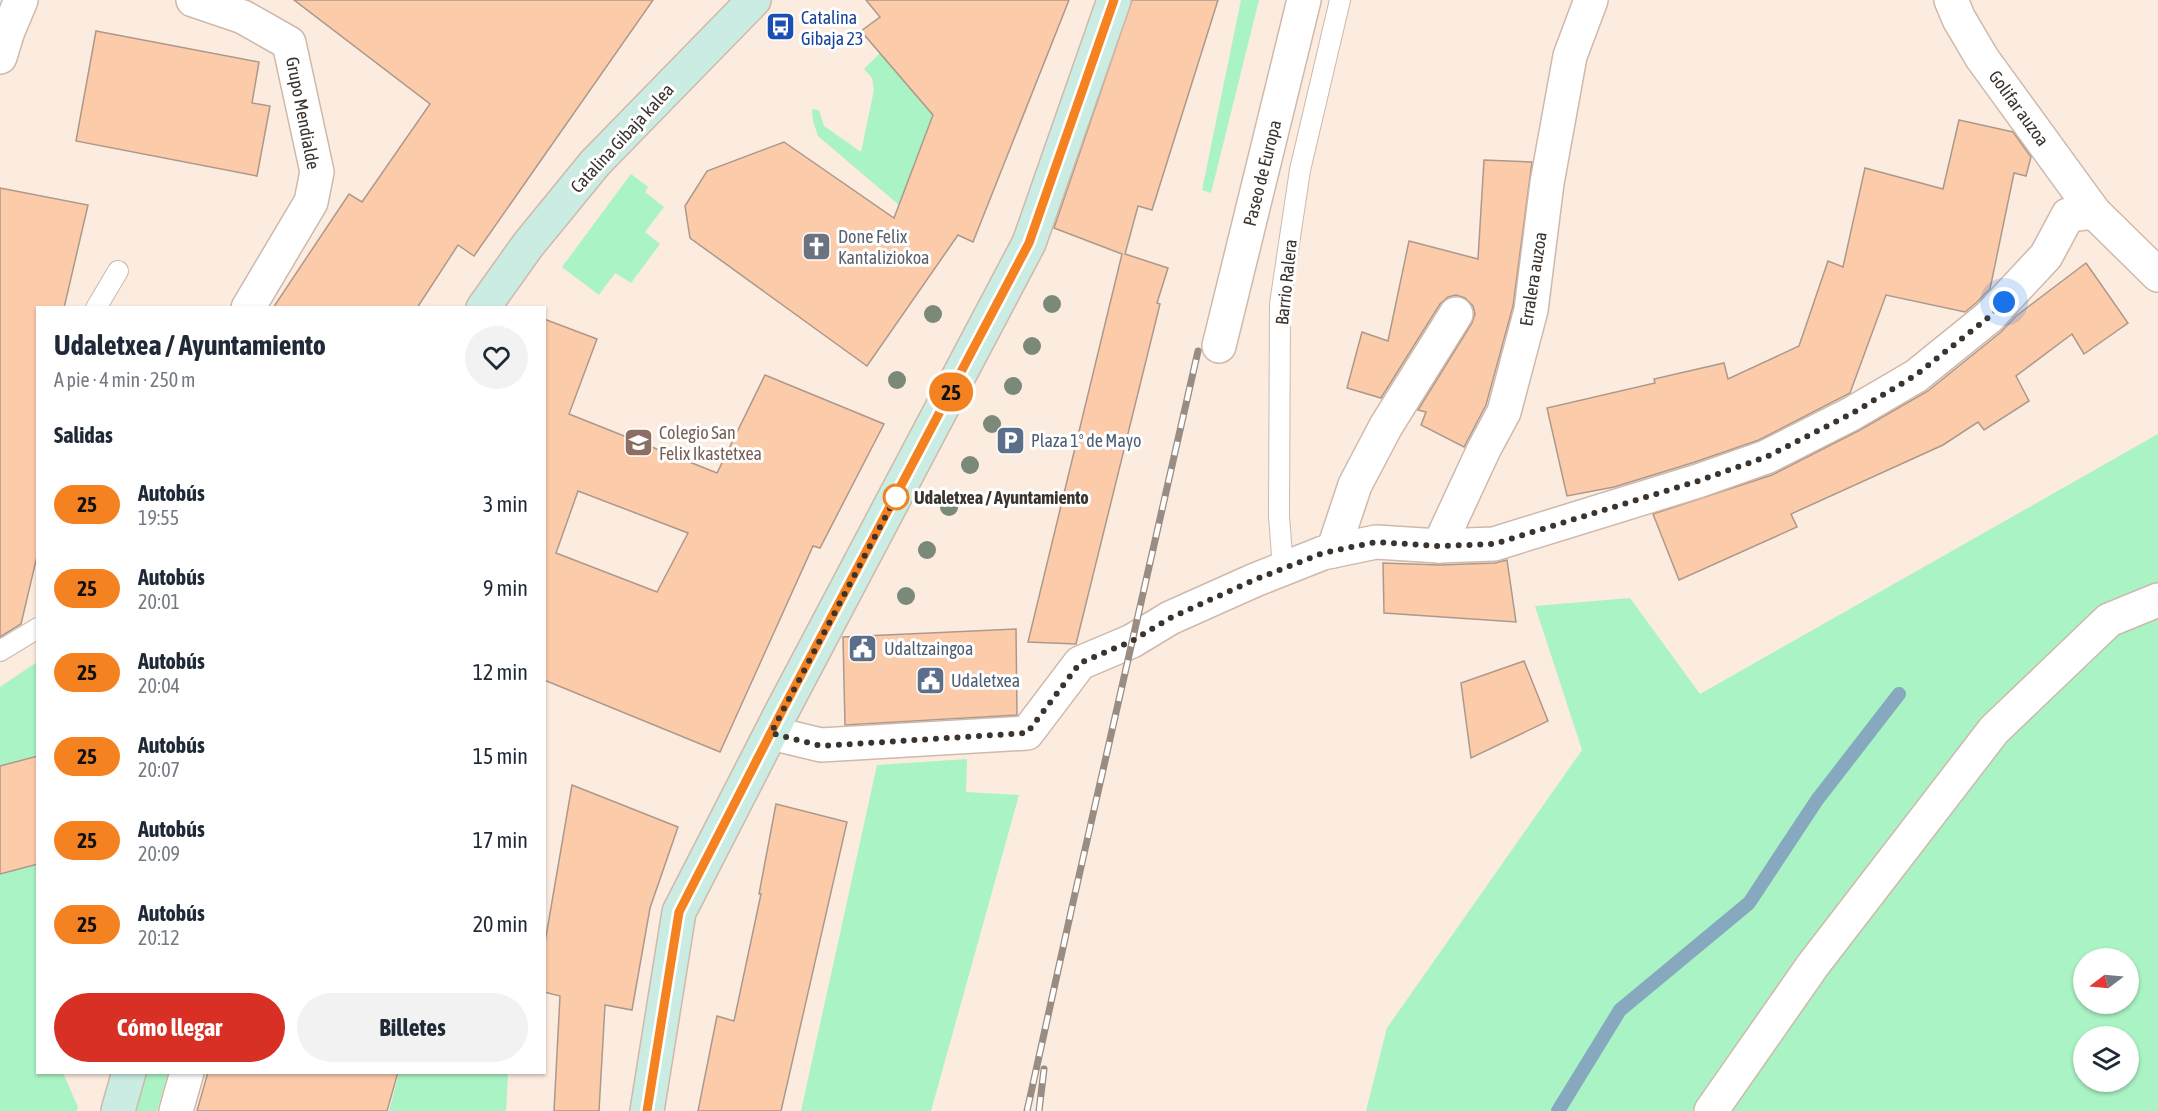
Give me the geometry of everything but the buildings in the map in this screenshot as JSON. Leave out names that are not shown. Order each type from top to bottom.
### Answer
[{"type":"street","points":[[0,57],[21,0]]},
{"type":"street","name":"Grupo Mendialde","points":[[193,0],[243,17],[289,43],[317,172],[311,202],[309,230],[250,306]]},
{"type":"street","name":"Catalina Gibaja kalea","points":[[492,295],[528,245],[595,163],[754,0]]},
{"type":"street","points":[[647,1111],[679,912],[1029,243],[1114,0]]},
{"type":"street","name":"Paseo de Europa","points":[[1219,346],[1304,0]]},
{"type":"street","name":"Golifar auzoa","points":[[1951,0],[1959,19],[1982,58],[2094,212]]},
{"type":"street","name":"Erralera auzoa","points":[[1439,546],[1484,449],[1504,412],[1530,310],[1547,183],[1570,56],[1593,3]]},
{"type":"street","points":[[771,733],[821,746],[1027,733],[1080,663],[1132,641],[1170,618],[1283,569],[1333,551],[1376,542],[1439,546],[1494,544],[1698,481],[1766,457],[1851,414],[1916,375],[1989,317],[2046,256],[2068,215],[2094,212],[2158,274]]},
{"type":"street","points":[[1333,551],[1355,485],[1386,426],[1456,314]]},
{"type":"street","points":[[1711,1111],[1813,965],[1994,730],[2109,620],[2158,600]]},
{"type":"street","points":[[118,1111],[128,1074]]},
{"type":"street","points":[[176,1111],[186,1074]]},
{"type":"lane","name":"Barrio Ralera","points":[[1283,569],[1279,516],[1280,304],[1300,170],[1340,0]]},
{"type":"lane","points":[[97,306],[118,271]]},
{"type":"lane","points":[[0,651],[36,629]]},
{"type":"green space","points":[[1241,0],[1259,0],[1211,193],[1202,190]]},
{"type":"green space","points":[[880,53],[933,114],[899,205],[818,136],[813,121],[812,109],[819,110],[824,126],[861,152],[874,90],[872,78],[864,69]]},
{"type":"green space","points":[[631,174],[648,187],[645,192],[664,207],[645,232],[660,244],[631,283],[615,273],[599,295],[562,267]]},
{"type":"green space","points":[[2158,434],[2158,1111],[1366,1111],[1387,1028],[1582,750],[1535,606],[1630,598],[1700,694]]},
{"type":"green space","points":[[36,663],[36,1074],[63,1074],[78,1107],[77,1111],[0,1111],[0,687]]},
{"type":"green space","points":[[967,759],[966,792],[1019,795],[931,1111],[801,1111],[877,765]]},
{"type":"green space","points":[[145,1074],[168,1074],[157,1111],[134,1111]]},
{"type":"green space","points":[[399,1074],[508,1074],[506,1111],[389,1111]]},
{"type":"waterway","points":[[1558,1111],[1620,1010],[1749,903],[1817,800],[1899,694]]},
{"type":"railway","points":[[1027,1111],[1198,351]]},
{"type":"railway","points":[[1039,1111],[1044,1069]]},
{"type":"bus line","name":"25","points":[[647,1111],[679,912],[783,709],[1029,243],[1114,0]]},
{"type":"place","name":"Catalina Gibaja 23","points":[[780,27]]},
{"type":"place","name":"Done Felix Kantaliziokoa","points":[[817,246]]},
{"type":"place","name":"Plaza 1° de Mayo","points":[[1010,440]]},
{"type":"place","name":"Colegio San Felix Ikastetxea","points":[[638,442]]},
{"type":"place","name":"Udaletxea / Ayuntamiento","points":[[896,497]]},
{"type":"place","name":"Udaltzaingoa","points":[[863,648]]},
{"type":"place","name":"Udaletxea","points":[[930,680]]},
{"type":"route","points":[[896,497],[898,493],[771,733],[821,746],[1027,733],[1080,663],[1132,641],[1170,618],[1254,580],[1323,553],[1376,542],[1439,546],[1494,544],[1698,481],[1766,457],[1851,414],[1916,375],[1989,317],[2004,302]]}]
